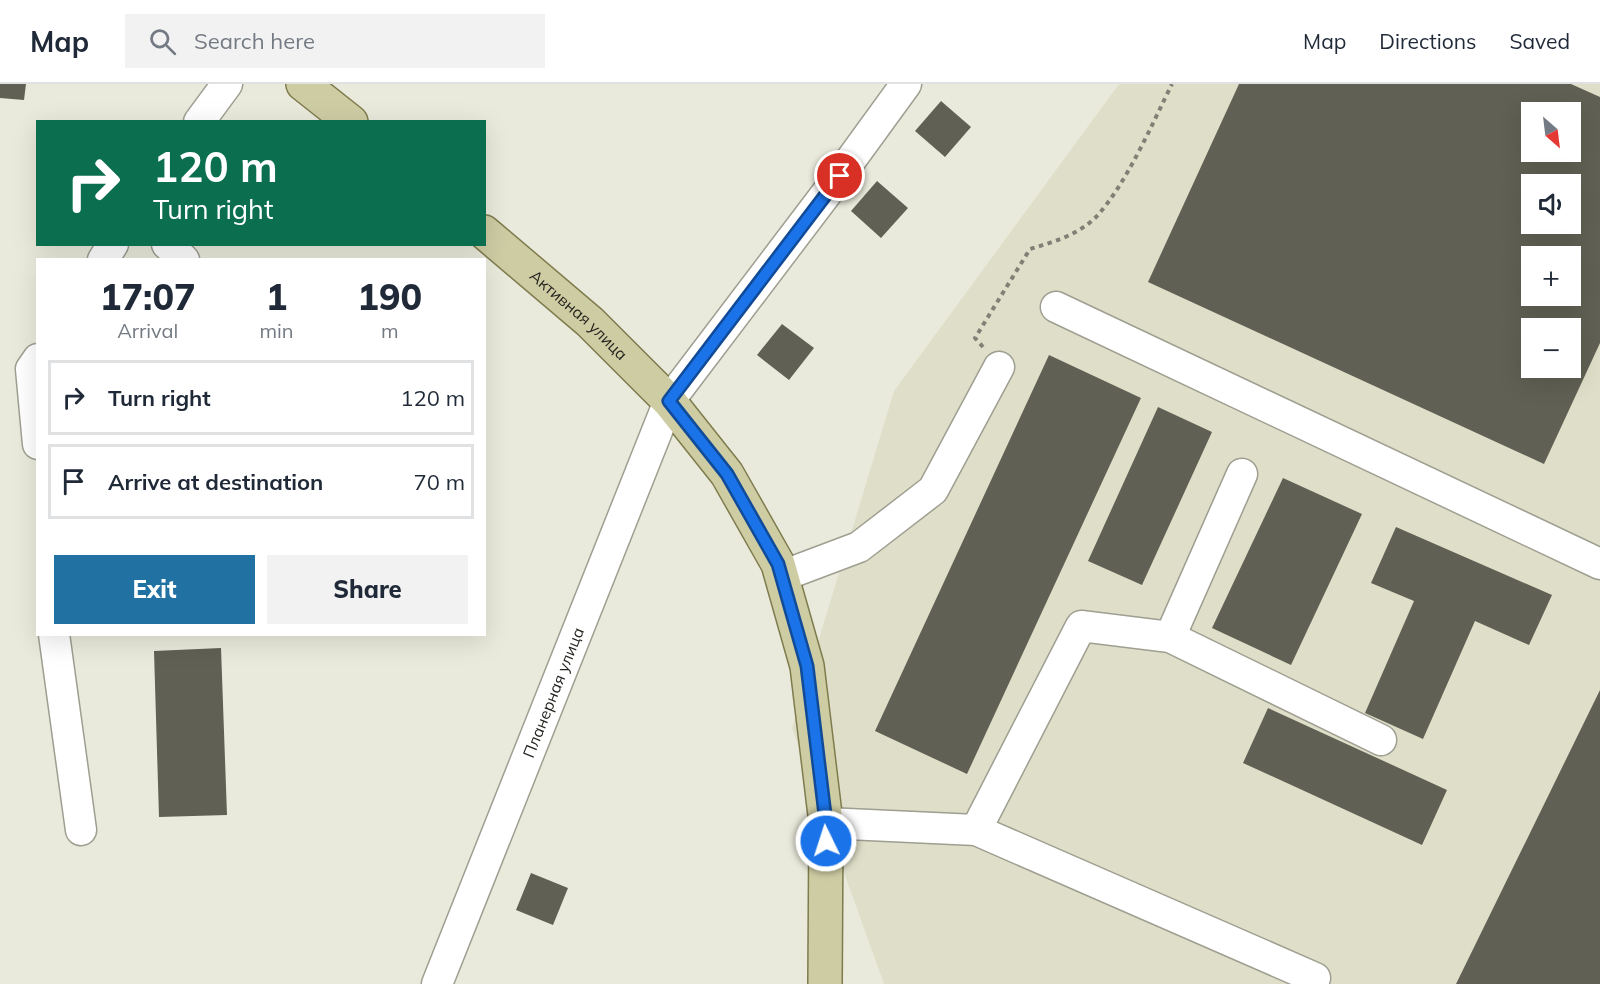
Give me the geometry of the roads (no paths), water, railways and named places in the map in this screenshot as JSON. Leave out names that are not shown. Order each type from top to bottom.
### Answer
[{"type":"main road","points":[[303,84],[348,120]]},
{"type":"main road","name":"Активная улица","points":[[486,234],[590,322],[669,401],[727,474],[778,564],[807,666],[826,823],[825,984]]},
{"type":"street","points":[[200,120],[227,84]]},
{"type":"street","name":"Планерная улица","points":[[437,984],[669,401],[906,84]]},
{"type":"street","points":[[169,246],[182,258]]},
{"type":"street","points":[[1056,307],[1600,564]]},
{"type":"street","points":[[36,362],[31,369],[36,423]]},
{"type":"street","points":[[782,576],[859,547],[933,490],[999,367]]},
{"type":"street","points":[[1170,637],[1242,474]]},
{"type":"street","points":[[976,830],[1081,626],[1170,637],[1381,740]]},
{"type":"street","points":[[54,636],[81,830]]},
{"type":"street","points":[[826,823],[976,830],[1316,978]]}]
